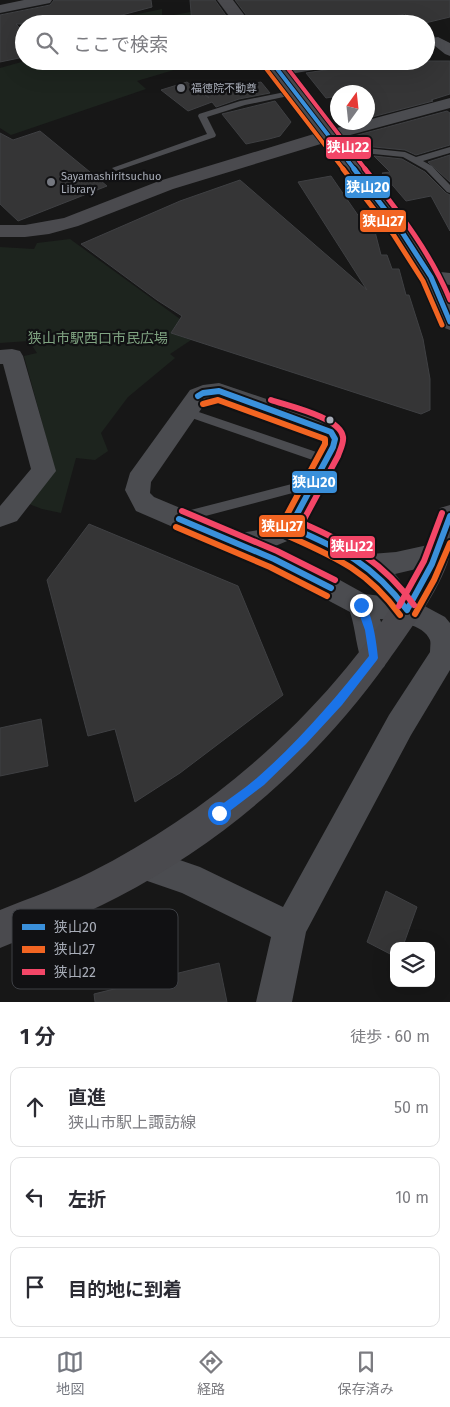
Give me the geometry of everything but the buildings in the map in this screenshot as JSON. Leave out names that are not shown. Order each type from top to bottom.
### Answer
[{"type":"street","points":[[0,9],[45,0]]},
{"type":"street","points":[[225,0],[236,15]]},
{"type":"street","points":[[435,42],[438,41],[450,50]]},
{"type":"street","points":[[277,70],[440,278],[450,322]]},
{"type":"street","points":[[0,231],[25,231],[49,228],[72,222],[166,185],[333,142],[450,103]]},
{"type":"street","points":[[0,357],[12,356],[44,471],[8,514],[0,517]]},
{"type":"street","points":[[239,544],[280,535],[290,527],[334,447],[334,439],[331,432],[326,428],[219,391],[202,393],[139,480],[136,489],[138,497],[145,504],[311,577],[361,605],[407,610],[434,625],[444,637],[444,654],[400,725],[290,928],[274,1002]]},
{"type":"street","points":[[47,909],[116,878],[142,863],[219,813],[261,781],[339,702],[372,660],[407,610],[427,576],[450,516]]},
{"type":"street","points":[[290,527],[369,565],[396,591],[407,610]]},
{"type":"street","points":[[369,565],[396,563],[437,554]]},
{"type":"street","points":[[361,605],[370,630],[372,660]]},
{"type":"street","points":[[142,863],[188,879],[290,928]]},
{"type":"street","points":[[0,930],[12,925]]},
{"type":"lane","points":[[116,168],[212,135],[202,116],[243,103],[294,92]]},
{"type":"lane","points":[[333,142],[405,155],[429,168],[450,190]]},
{"type":"lane","points":[[417,160],[450,150]]},
{"type":"lane","points":[[179,519],[315,483]]},
{"type":"green space","points":[[162,9],[162,15],[133,15]]},
{"type":"green space","points":[[202,10],[201,15],[173,15]]},
{"type":"green space","points":[[15,64],[15,70],[174,70],[137,81],[146,89],[11,135],[0,128],[0,68]]},
{"type":"green space","name":"狭山市駅西口市民広場","points":[[70,239],[180,319],[171,333],[191,340],[170,354],[175,358],[128,397],[101,433],[108,451],[95,460],[76,458],[61,513],[29,504],[55,470],[24,356],[37,353],[29,341],[0,343],[0,247],[34,249],[37,243]]},
{"type":"transit line","name":"狭山27","points":[[267,70],[393,234],[423,281],[442,325]]},
{"type":"transit line","name":"狭山20","points":[[278,70],[400,229],[431,277],[450,322]]},
{"type":"transit line","name":"狭山22","points":[[289,70],[407,224],[439,273],[450,300]]},
{"type":"transit line","name":"狭山20","points":[[198,396],[203,393],[219,391],[331,432],[335,439],[333,447],[290,527],[341,550],[369,568],[395,594],[407,610]]},
{"type":"transit line","name":"狭山27","points":[[203,404],[218,400],[325,439],[325,444],[282,524],[282,530],[286,535],[320,550],[363,575],[376,586],[400,615]]},
{"type":"transit line","name":"狭山22","points":[[271,400],[330,420],[341,432],[343,438],[342,446],[326,481],[302,523],[352,546],[379,564],[403,589],[414,605]]},
{"type":"transit line","name":"狭山22","points":[[182,511],[277,551],[335,580]]},
{"type":"transit line","name":"狭山22","points":[[399,606],[424,561],[442,513]]},
{"type":"transit line","name":"狭山20","points":[[407,610],[432,564],[450,516]]},
{"type":"transit line","name":"狭山20","points":[[179,519],[274,559],[331,588]]},
{"type":"transit line","name":"狭山27","points":[[176,527],[270,567],[327,596]]},
{"type":"transit line","name":"狭山27","points":[[415,614],[434,580],[450,543]]},
{"type":"place","name":"福徳院不動尊","points":[[181,88]]},
{"type":"place","name":"Sayamashiritsuchuo Library","points":[[51,182]]},
{"type":"route","points":[[219,813],[261,781],[303,741],[339,702],[374,658],[370,630],[361,605]]}]
